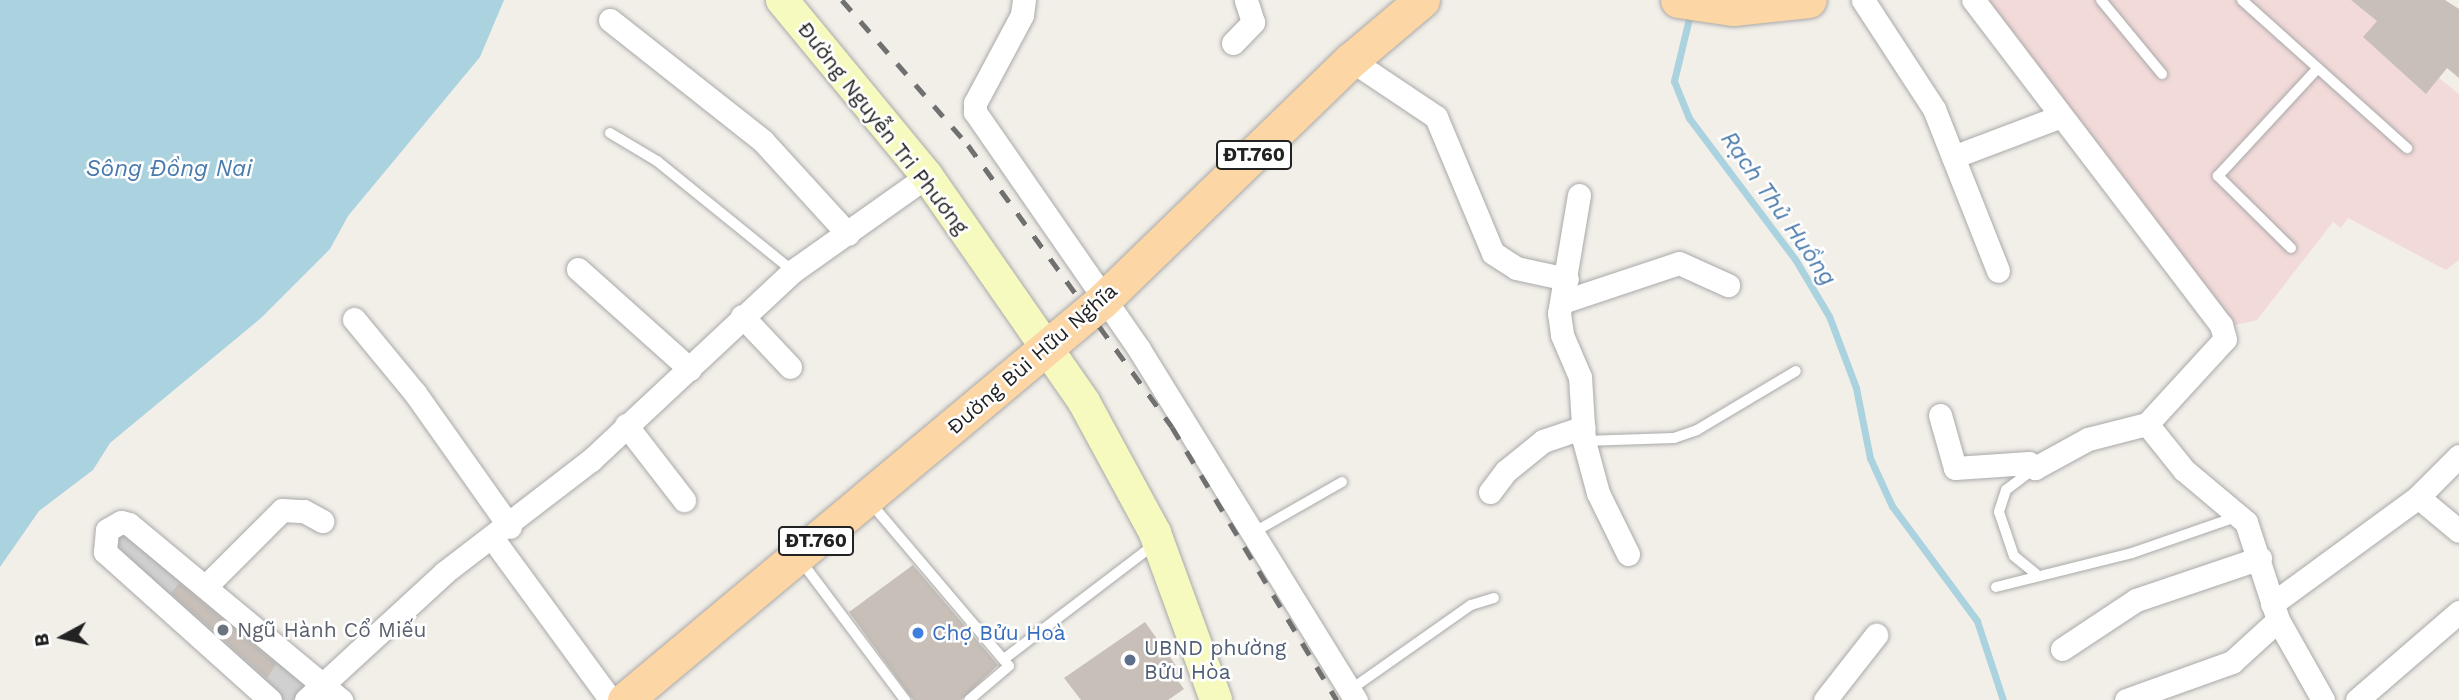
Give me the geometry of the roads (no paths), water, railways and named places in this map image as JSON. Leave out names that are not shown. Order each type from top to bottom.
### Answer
[{"type":"main road","name":"Đường Nguyễn Tri Phương","points":[[782,0],[927,176],[1084,402],[1158,541],[1216,700]]},
{"type":"main road","name":"Đường Bùi Hữu Nghĩa","points":[[625,700],[1102,301],[1351,60],[1422,0]]},
{"type":"main road","points":[[1678,0],[1733,8],[1809,0]]},
{"type":"street","points":[[1024,0],[1022,15],[975,103],[975,113],[1255,531],[1353,695]]},
{"type":"street","points":[[1233,43],[1253,22],[1246,0]]},
{"type":"street","points":[[1863,0],[1934,109],[1998,271]]},
{"type":"street","points":[[1940,415],[1955,468],[2029,463],[2035,468],[2088,439],[2147,424],[2225,339],[2225,332],[2059,117],[1973,0]]},
{"type":"street","points":[[610,20],[763,141],[848,234]]},
{"type":"street","points":[[1351,60],[1436,117],[1493,253],[1516,268],[1567,279]]},
{"type":"street","points":[[1954,157],[2059,117]]},
{"type":"street","points":[[306,700],[445,572],[501,533],[690,369],[742,316],[793,271],[927,176]]},
{"type":"street","points":[[1579,195],[1562,302],[1562,335],[1580,377],[1584,434],[1598,493],[1629,554]]},
{"type":"street","points":[[1562,302],[1679,263],[1728,285]]},
{"type":"street","points":[[578,269],[690,369]]},
{"type":"street","points":[[742,316],[790,367]]},
{"type":"street","points":[[354,319],[415,393],[501,533],[611,700]]},
{"type":"street","points":[[2147,424],[2184,470],[2240,515],[2260,558],[2275,612],[2323,700]]},
{"type":"street","points":[[626,425],[684,500]]},
{"type":"street","points":[[1490,492],[1506,471],[1543,441],[1584,434]]},
{"type":"street","points":[[2126,700],[2232,662],[2275,612],[2418,497],[2459,456]]},
{"type":"street","points":[[2418,497],[2459,531]]},
{"type":"street","points":[[207,586],[282,510],[304,511],[322,521]]},
{"type":"street","points":[[270,700],[105,552],[107,530],[121,522],[129,524],[207,586],[341,700]]},
{"type":"street","points":[[2062,649],[2136,600],[2260,558]]},
{"type":"street","points":[[2357,700],[2459,612]]},
{"type":"street","points":[[1825,700],[1876,635]]},
{"type":"lane","points":[[2101,0],[2162,74]]},
{"type":"lane","points":[[2242,0],[2407,148]]},
{"type":"lane","points":[[2291,248],[2218,176],[2318,68]]},
{"type":"lane","points":[[610,133],[687,182],[793,271]]},
{"type":"lane","points":[[1584,434],[1674,438],[1697,430],[1796,371]]},
{"type":"lane","points":[[2035,468],[2006,490],[1999,512],[2014,556],[2035,574]]},
{"type":"lane","points":[[1255,531],[1342,482]]},
{"type":"lane","points":[[867,500],[1004,659],[1008,671],[969,700]]},
{"type":"lane","points":[[1996,587],[2035,574],[2132,553],[2240,515]]},
{"type":"lane","points":[[1004,659],[1158,541]]},
{"type":"lane","points":[[797,556],[905,700]]},
{"type":"lane","points":[[1353,695],[1471,605],[1494,598]]},
{"type":"water","name":"Sông Đồng Nai","points":[[0,0],[504,0],[480,57],[348,216],[330,249],[261,318],[110,443],[93,470],[39,511],[0,567]]},
{"type":"waterway","name":"Rạch Thủ Huồng","points":[[1691,10],[1674,81],[1689,118],[1795,259],[1829,316],[1856,388],[1870,458],[1892,506],[1977,621],[2003,700]]},
{"type":"railway","points":[[842,0],[968,145],[1172,427],[1337,700]]},
{"type":"place","name":"Ngũ Hành Cổ Miếu","points":[[223,630]]},
{"type":"place","name":"Chợ Bửu Hoà","points":[[918,633]]},
{"type":"place","name":"UBND phường Bửu Hòa","points":[[1130,660]]}]
